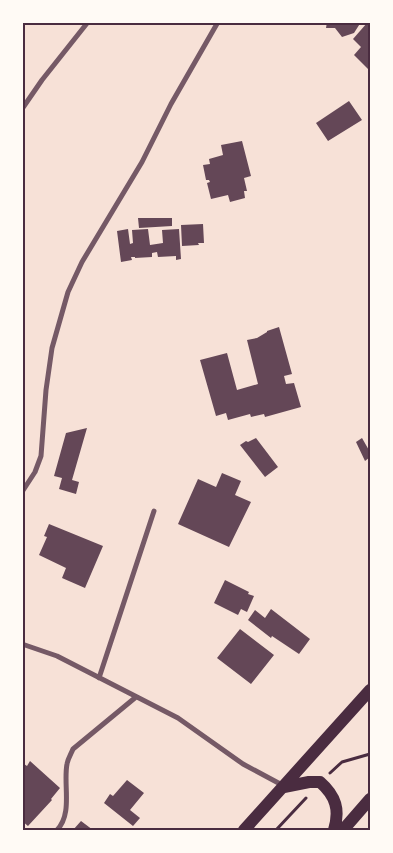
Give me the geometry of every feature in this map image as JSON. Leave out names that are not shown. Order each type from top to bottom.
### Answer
[{"type":"main road","points":[[244,830],[370,690]]},
{"type":"main road","points":[[284,786],[320,782],[334,797],[336,810],[334,830]]},
{"type":"main road","points":[[343,830],[370,799]]},
{"type":"street","points":[[22,109],[42,80],[88,22]]},
{"type":"street","points":[[22,492],[35,472],[41,456],[46,390],[52,348],[68,292],[82,262],[142,162],[171,104],[218,22]]},
{"type":"street","points":[[99,678],[154,511]]},
{"type":"street","points":[[22,644],[56,656],[178,718],[243,764],[284,786]]},
{"type":"street","points":[[57,830],[63,823],[66,804],[66,766],[68,757],[74,749],[136,697]]},
{"type":"building","points":[[327,22],[361,22],[354,33],[342,37],[335,28],[326,28]]},
{"type":"building","points":[[367,23],[370,27],[370,71],[354,55],[361,47],[353,39]]},
{"type":"building","points":[[349,101],[362,120],[328,141],[316,123]]},
{"type":"building","points":[[242,141],[251,176],[244,178],[247,191],[244,191],[245,198],[230,202],[228,195],[211,199],[207,183],[210,182],[206,180],[203,165],[210,164],[209,159],[223,155],[221,145]]},
{"type":"building","points":[[138,218],[172,218],[172,226],[139,228]]},
{"type":"building","points":[[203,224],[204,243],[182,246],[181,225]]},
{"type":"building","points":[[128,229],[130,244],[133,243],[132,230],[148,229],[150,245],[163,243],[162,230],[179,229],[181,259],[176,260],[176,256],[158,257],[157,252],[152,253],[152,257],[131,257],[132,260],[121,262],[117,231]]},
{"type":"building","points":[[279,327],[292,374],[284,376],[286,384],[294,383],[301,407],[265,417],[264,414],[251,417],[250,414],[228,420],[226,413],[216,416],[200,360],[227,353],[237,390],[258,384],[247,340],[257,338],[267,331]]},
{"type":"building","points":[[87,428],[72,480],[79,482],[76,494],[59,489],[62,478],[54,476],[66,433]]},
{"type":"building","points":[[256,438],[278,467],[265,477],[240,445]]},
{"type":"building","points":[[362,438],[370,452],[370,457],[365,461],[356,442]]},
{"type":"building","points":[[222,473],[241,481],[235,495],[251,502],[229,547],[178,524],[198,479],[216,487]]},
{"type":"building","points":[[49,524],[103,546],[85,588],[62,578],[66,568],[39,555],[47,537],[44,536]]},
{"type":"building","points":[[225,580],[254,596],[247,612],[241,609],[238,615],[214,603]]},
{"type":"building","points":[[271,609],[310,639],[299,654],[272,636],[271,638],[248,620],[255,610],[265,618]]},
{"type":"building","points":[[240,629],[274,655],[251,684],[217,658]]},
{"type":"building","points":[[30,761],[60,788],[52,800],[28,826],[22,821],[22,766],[24,764],[27,766]]},
{"type":"building","points":[[127,780],[144,793],[130,810],[140,818],[133,826],[104,803],[110,794],[113,796]]},
{"type":"building","points":[[81,821],[93,830],[73,830]]}]
